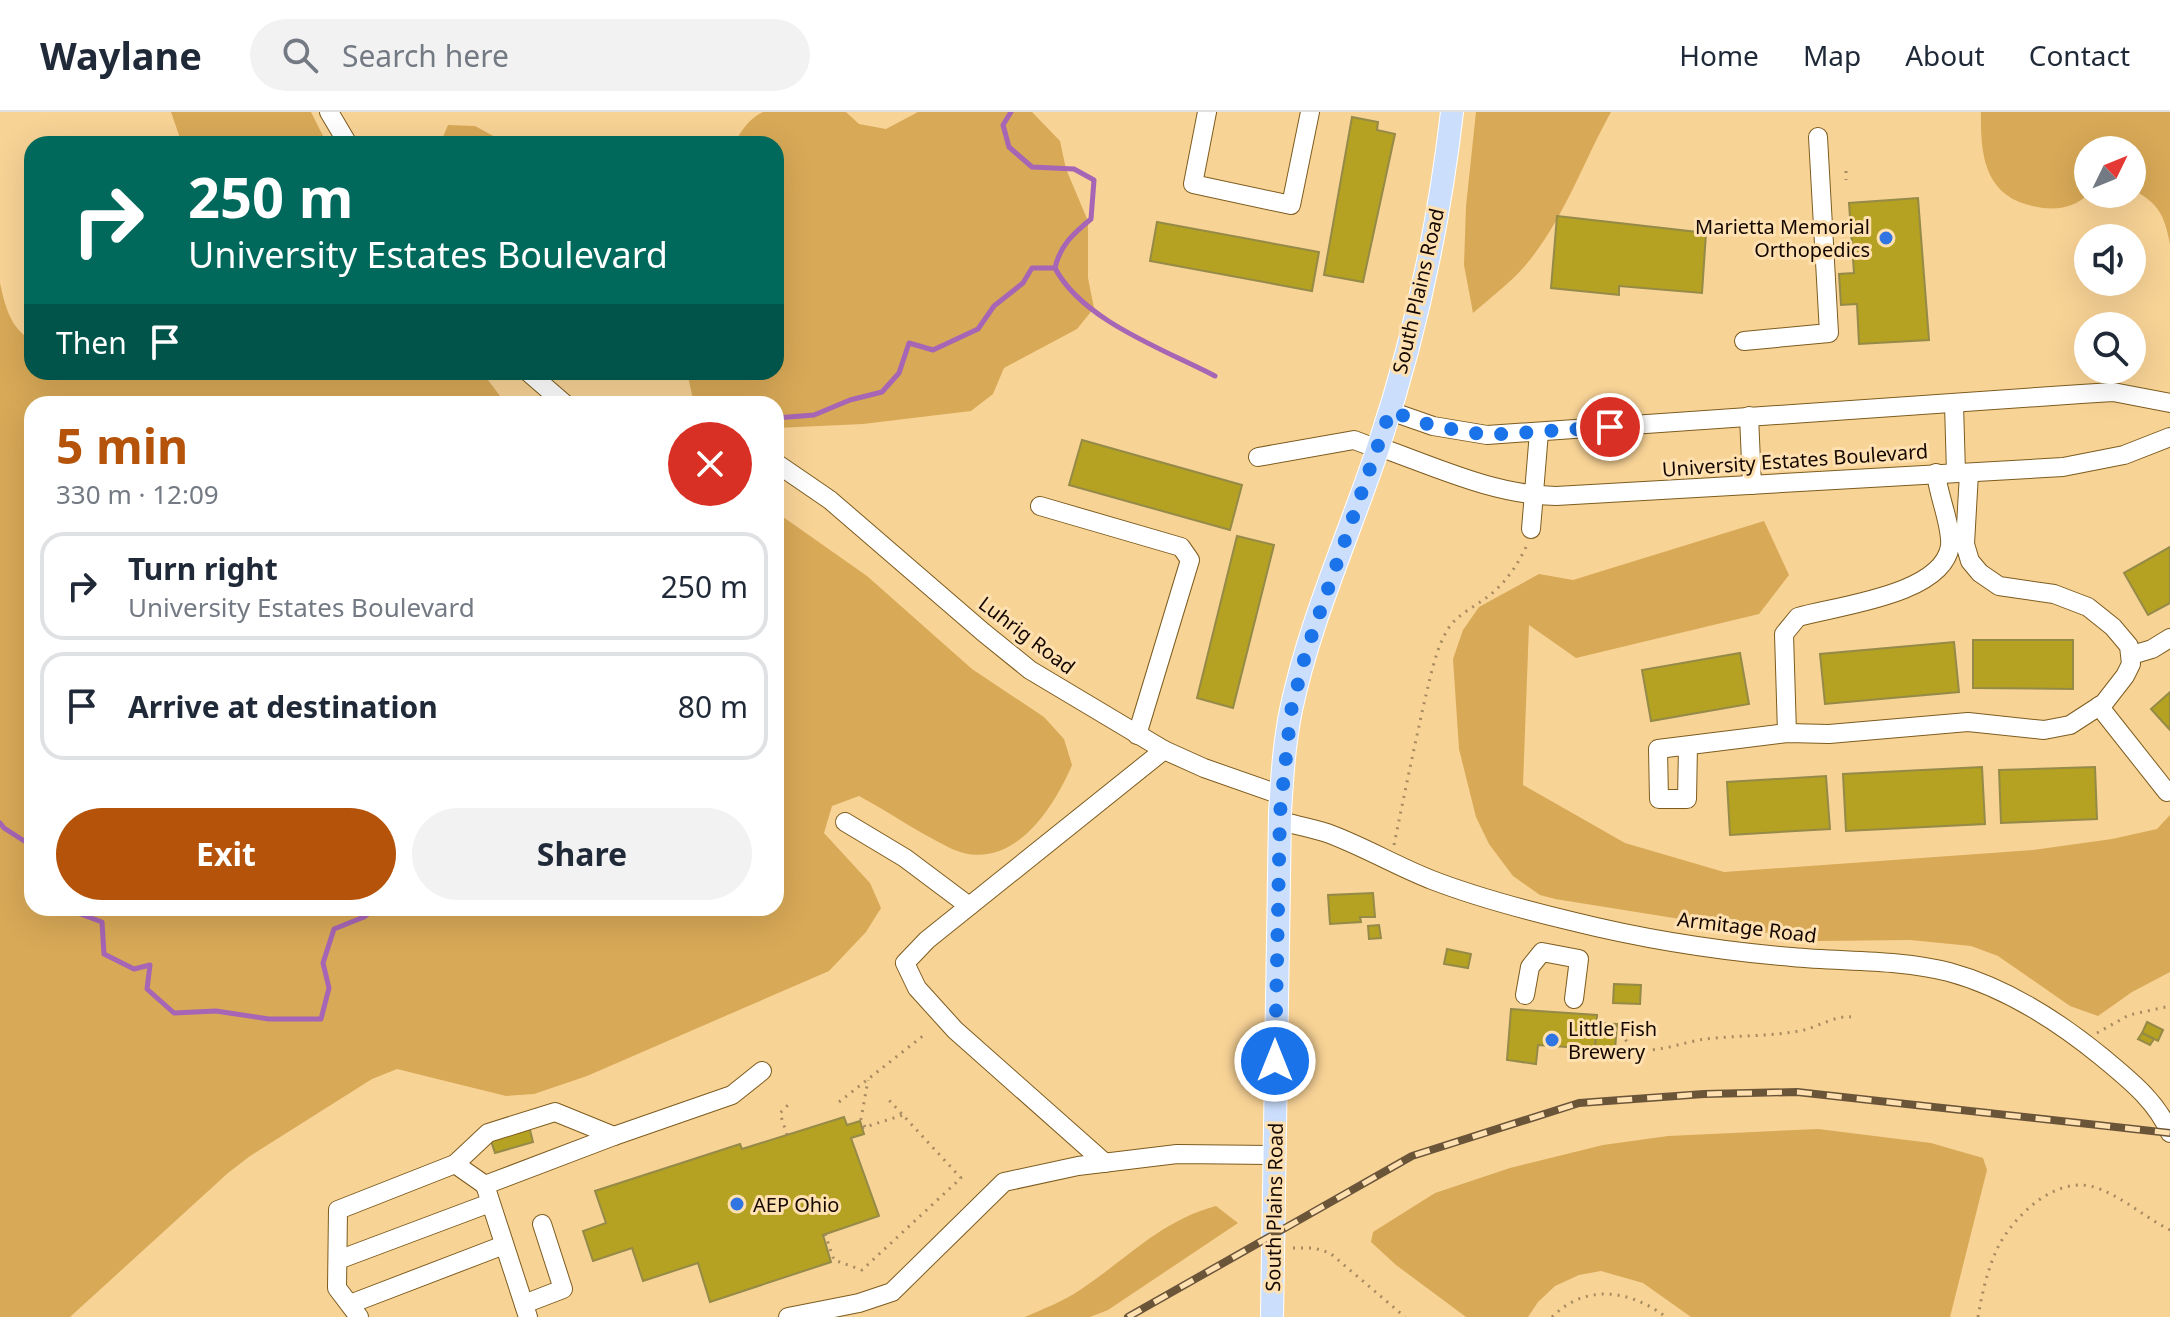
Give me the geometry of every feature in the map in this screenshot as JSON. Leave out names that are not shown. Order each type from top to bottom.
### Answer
[{"type":"main road","name":"South Plains Road","points":[[1272,1317],[1280,821],[1291,711],[1306,652],[1390,411],[1421,288],[1444,172],[1452,112]]},
{"type":"street","points":[[329,112],[343,136]]},
{"type":"street","points":[[1207,112],[1193,184],[1291,205],[1310,112]]},
{"type":"street","points":[[1744,341],[1829,333],[1818,137]]},
{"type":"street","points":[[537,380],[556,396]]},
{"type":"street","points":[[1390,411],[1433,426],[1487,435],[2113,392],[2170,403]]},
{"type":"street","points":[[1688,746],[1787,733],[1829,734],[1968,722],[2044,730],[2070,725],[2099,706],[2125,676],[2132,655],[2124,638],[2088,607],[2054,594],[1999,586],[1980,573],[1970,561],[1965,544],[1962,473],[1954,404]]},
{"type":"street","points":[[1749,416],[1752,485]]},
{"type":"street","points":[[1531,529],[1539,432]]},
{"type":"street","name":"University Estates Boulevard","points":[[1258,457],[1354,440],[1471,480],[1534,496],[2086,464],[2124,455],[2170,437]]},
{"type":"street","name":"Luhrig Road","points":[[784,468],[830,500],[1030,670],[1164,750],[1204,768],[1281,795]]},
{"type":"street","points":[[1787,733],[1784,634],[1787,627],[1798,617],[1916,584],[1940,567],[1950,545],[1936,473]]},
{"type":"street","points":[[1040,506],[1181,547],[1190,560],[1137,735]]},
{"type":"street","points":[[2132,655],[2152,649],[2170,638]]},
{"type":"street","points":[[2099,706],[2167,792]]},
{"type":"street","points":[[1105,1163],[955,1030],[917,988],[905,963],[927,940],[1164,750]]},
{"type":"street","name":"Armitage Road","points":[[1280,821],[1325,832],[1434,881],[1575,922],[1725,950],[1794,958],[1907,964],[1948,972],[1993,989],[2046,1017],[2085,1043],[2150,1101],[2170,1133]]},
{"type":"street","points":[[845,822],[905,858],[969,906]]},
{"type":"street","points":[[1567,956],[1575,922]]},
{"type":"street","points":[[1525,995],[1530,967],[1542,952],[1579,959],[1574,999]]},
{"type":"street","points":[[338,1260],[614,1136],[732,1095],[762,1071]]},
{"type":"street","points":[[504,1245],[354,1310],[337,1288],[338,1210],[455,1164],[488,1133],[555,1112],[614,1136]]},
{"type":"street","points":[[788,1317],[859,1303],[892,1292],[1004,1182],[1105,1163],[1177,1154],[1275,1155]]},
{"type":"street","points":[[455,1164],[488,1194],[526,1311],[563,1289],[542,1224]]},
{"type":"path","points":[[1846,171],[1846,180]]},
{"type":"path","points":[[1391,862],[1422,714],[1441,643],[1458,617],[1491,594],[1506,579],[1519,562],[1531,529]]},
{"type":"path","points":[[2085,1043],[2103,1028],[2129,1015],[2170,1006]]},
{"type":"path","points":[[1624,1032],[1631,1048],[1643,1051],[1710,1039],[1779,1034],[1851,1017]]},
{"type":"path","points":[[839,1102],[924,1035]]},
{"type":"path","points":[[868,1079],[861,1119],[864,1128],[903,1115]]},
{"type":"path","points":[[825,1234],[834,1260],[862,1270],[961,1178],[888,1099]]},
{"type":"path","points":[[787,1135],[780,1113],[789,1104]]},
{"type":"path","points":[[1978,1317],[1983,1289],[1999,1245],[2017,1221],[2048,1194],[2079,1185],[2092,1186],[2170,1230]]},
{"type":"path","points":[[1274,1250],[1322,1249],[1405,1317]]},
{"type":"path","points":[[1552,1317],[1573,1302],[1604,1293],[1633,1298],[1666,1317]]},
{"type":"shaded area","points":[[171,112],[311,112],[323,136],[179,136]]},
{"type":"shaded area","points":[[763,112],[846,112],[859,124],[886,129],[918,112],[1032,112],[1060,141],[1066,169],[1088,221],[1088,278],[1094,308],[1077,329],[1004,368],[993,394],[971,411],[863,424],[784,428],[784,396],[692,396],[689,380],[784,380],[784,136],[739,136]]},
{"type":"shaded area","points":[[1476,112],[1611,112],[1561,212],[1538,250],[1512,279],[1473,313],[1464,265],[1466,206]]},
{"type":"shaded area","points":[[1981,112],[2170,112],[2170,244],[2159,211],[2146,199],[2146,136],[2074,136],[2074,203],[2062,208],[2043,208],[2024,204],[1999,188],[1985,163]]},
{"type":"shaded area","points":[[448,125],[475,126],[493,136],[443,136]]},
{"type":"shaded area","points":[[0,283],[14,323],[24,334],[24,380],[488,380],[500,396],[24,396],[24,916],[784,916],[784,518],[867,576],[972,669],[1044,717],[1064,739],[1072,765],[1053,802],[1026,835],[991,853],[971,854],[950,848],[859,796],[832,806],[824,833],[870,883],[881,908],[866,932],[829,971],[587,1076],[534,1094],[506,1096],[397,1069],[372,1079],[228,1173],[70,1317],[0,1317]]},
{"type":"shaded area","points":[[1764,521],[1789,575],[1759,614],[1576,658],[1529,625],[1523,785],[1625,843],[1724,872],[2033,850],[2157,829],[2170,815],[2170,972],[2132,992],[2098,1016],[2070,1006],[1998,956],[1971,946],[1910,940],[1818,941],[1555,899],[1540,895],[1513,876],[1489,844],[1476,817],[1459,749],[1453,659],[1463,630],[1479,607],[1539,574],[1573,580]]},
{"type":"shaded area","points":[[1818,1129],[1931,1143],[1983,1158],[1987,1170],[1950,1317],[1691,1317],[1643,1283],[1601,1271],[1579,1275],[1555,1286],[1528,1317],[1466,1317],[1396,1265],[1371,1242],[1373,1232],[1435,1193],[1510,1168],[1603,1145],[1668,1136]]},
{"type":"shaded area","points":[[1216,1206],[1238,1223],[1108,1310],[1090,1317],[1025,1317],[1074,1294],[1178,1221]]},
{"type":"building","points":[[1352,117],[1378,122],[1377,130],[1395,134],[1363,282],[1324,275]]},
{"type":"building","name":"Marietta Memorial Orthopedics","points":[[1918,198],[1929,340],[1859,344],[1857,304],[1841,305],[1839,274],[1854,273],[1849,203]]},
{"type":"building","points":[[1557,216],[1706,233],[1702,293],[1619,286],[1619,295],[1551,288]]},
{"type":"building","points":[[1157,222],[1319,252],[1312,291],[1150,261]]},
{"type":"building","points":[[1082,440],[1242,485],[1230,530],[1069,485]]},
{"type":"building","points":[[1237,536],[1274,545],[1233,708],[1197,698]]},
{"type":"building","points":[[2170,547],[2170,603],[2148,615],[2124,573]]},
{"type":"building","points":[[1973,640],[2073,640],[2073,689],[1973,688]]},
{"type":"building","points":[[1954,642],[1959,692],[1825,704],[1820,654]]},
{"type":"building","points":[[1740,653],[1749,704],[1651,721],[1642,670]]},
{"type":"building","points":[[2170,692],[2170,730],[2151,709]]},
{"type":"building","points":[[1982,767],[1985,824],[1846,831],[1843,774]]},
{"type":"building","points":[[2095,767],[2097,819],[2001,823],[1999,770]]},
{"type":"building","points":[[1826,776],[1830,829],[1730,835],[1727,782]]},
{"type":"building","points":[[1373,893],[1375,917],[1360,917],[1361,922],[1330,924],[1328,895]]},
{"type":"building","points":[[1379,925],[1381,938],[1369,939],[1368,926]]},
{"type":"building","points":[[1447,949],[1471,954],[1468,968],[1444,964]]},
{"type":"building","points":[[1614,984],[1641,985],[1640,1004],[1613,1003]]},
{"type":"building","name":"Little Fish Brewery","points":[[1511,1009],[1597,1015],[1595,1049],[1538,1045],[1536,1064],[1507,1060]]},
{"type":"building","points":[[2147,1022],[2163,1030],[2158,1041],[2142,1033]]},
{"type":"building","points":[[1597,1023],[1617,1024],[1615,1050],[1595,1049]]},
{"type":"building","points":[[2142,1033],[2154,1039],[2150,1045],[2138,1039]]},
{"type":"building","name":"AEP Ohio","points":[[844,1117],[847,1125],[860,1121],[864,1134],[851,1138],[879,1216],[823,1235],[831,1262],[710,1302],[698,1263],[643,1281],[632,1248],[593,1261],[583,1231],[606,1223],[595,1191],[740,1144],[742,1149]]},
{"type":"building","points":[[529,1126],[533,1142],[495,1153],[490,1138]]},
{"type":"waterway","points":[[784,417],[814,415],[850,400],[882,392],[899,373],[909,343],[933,350],[978,329],[994,306],[1023,283],[1032,268],[1055,268],[1064,246],[1091,219],[1094,180],[1074,169],[1032,167],[1009,147],[1003,125],[1011,112]]},
{"type":"waterway","points":[[1055,268],[1067,286],[1104,318],[1215,376]]},
{"type":"waterway","points":[[0,823],[24,841]]},
{"type":"waterway","points":[[86,916],[102,922],[104,954],[134,969],[150,965],[147,989],[174,1013],[216,1011],[269,1019],[321,1019],[329,988],[323,963],[334,929],[365,916]]},
{"type":"railway","points":[[1128,1317],[1412,1156],[1579,1103],[1704,1094],[1797,1092],[2170,1133]]},
{"type":"place","name":"Marietta Memorial Orthopedics","points":[[1886,238]]},
{"type":"place","name":"Little Fish Brewery","points":[[1552,1040]]},
{"type":"place","name":"AEP Ohio","points":[[737,1204]]},
{"type":"route","points":[[1275,1061],[1280,813],[1291,711],[1306,652],[1390,411],[1433,426],[1487,435],[1610,427]]}]
